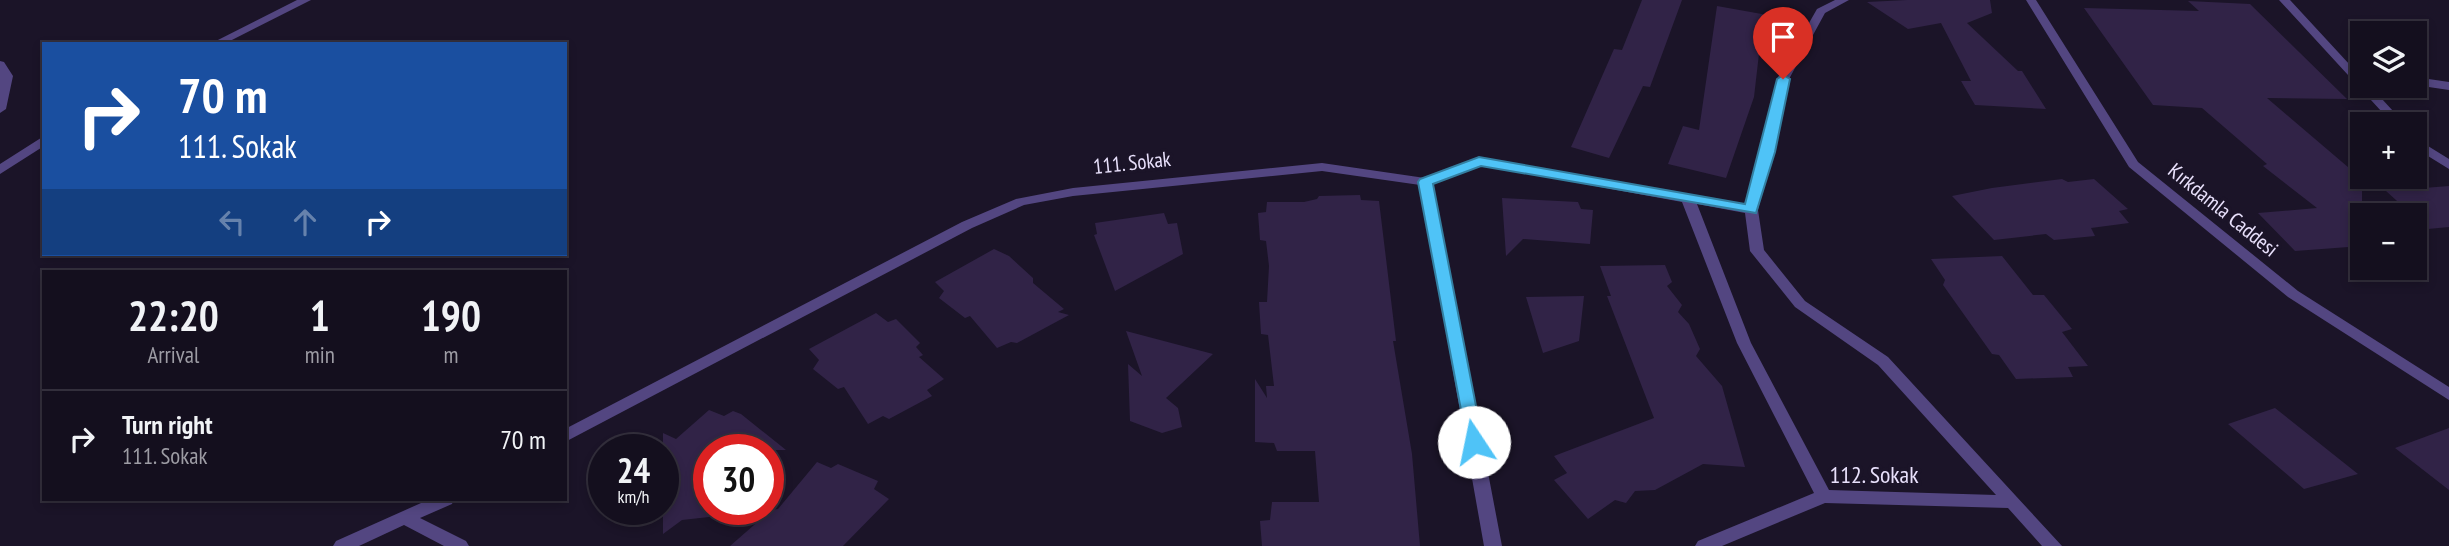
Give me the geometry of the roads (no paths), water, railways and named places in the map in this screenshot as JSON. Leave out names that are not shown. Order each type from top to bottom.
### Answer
[{"type":"street","points":[[219,42],[306,0]]},
{"type":"street","points":[[1844,0],[1821,10],[1783,79],[1768,152],[1751,210],[1757,251],[1800,304],[1883,362],[2053,546]]},
{"type":"street","name":"Kırkdamla Caddesi","points":[[2031,0],[2133,164],[2292,294],[2449,394]]},
{"type":"street","points":[[2284,0],[2350,65]]},
{"type":"street","points":[[0,64],[7,76],[0,109]]},
{"type":"street","points":[[2427,83],[2449,86]]},
{"type":"street","points":[[2375,98],[2388,112]]},
{"type":"street","points":[[0,170],[42,141]]},
{"type":"street","points":[[2427,150],[2449,164]]},
{"type":"street","name":"111. Sokak","points":[[567,435],[967,225],[1020,202],[1073,192],[1322,167],[1426,182],[1479,161],[1751,210]]},
{"type":"street","points":[[1426,182],[1493,546]]},
{"type":"street","points":[[1688,199],[1744,343],[1824,496]]},
{"type":"street","name":"112. Sokak","points":[[1704,546],[1824,496],[2012,502]]},
{"type":"street","points":[[342,546],[442,501]]},
{"type":"street","points":[[407,519],[460,546]]}]
